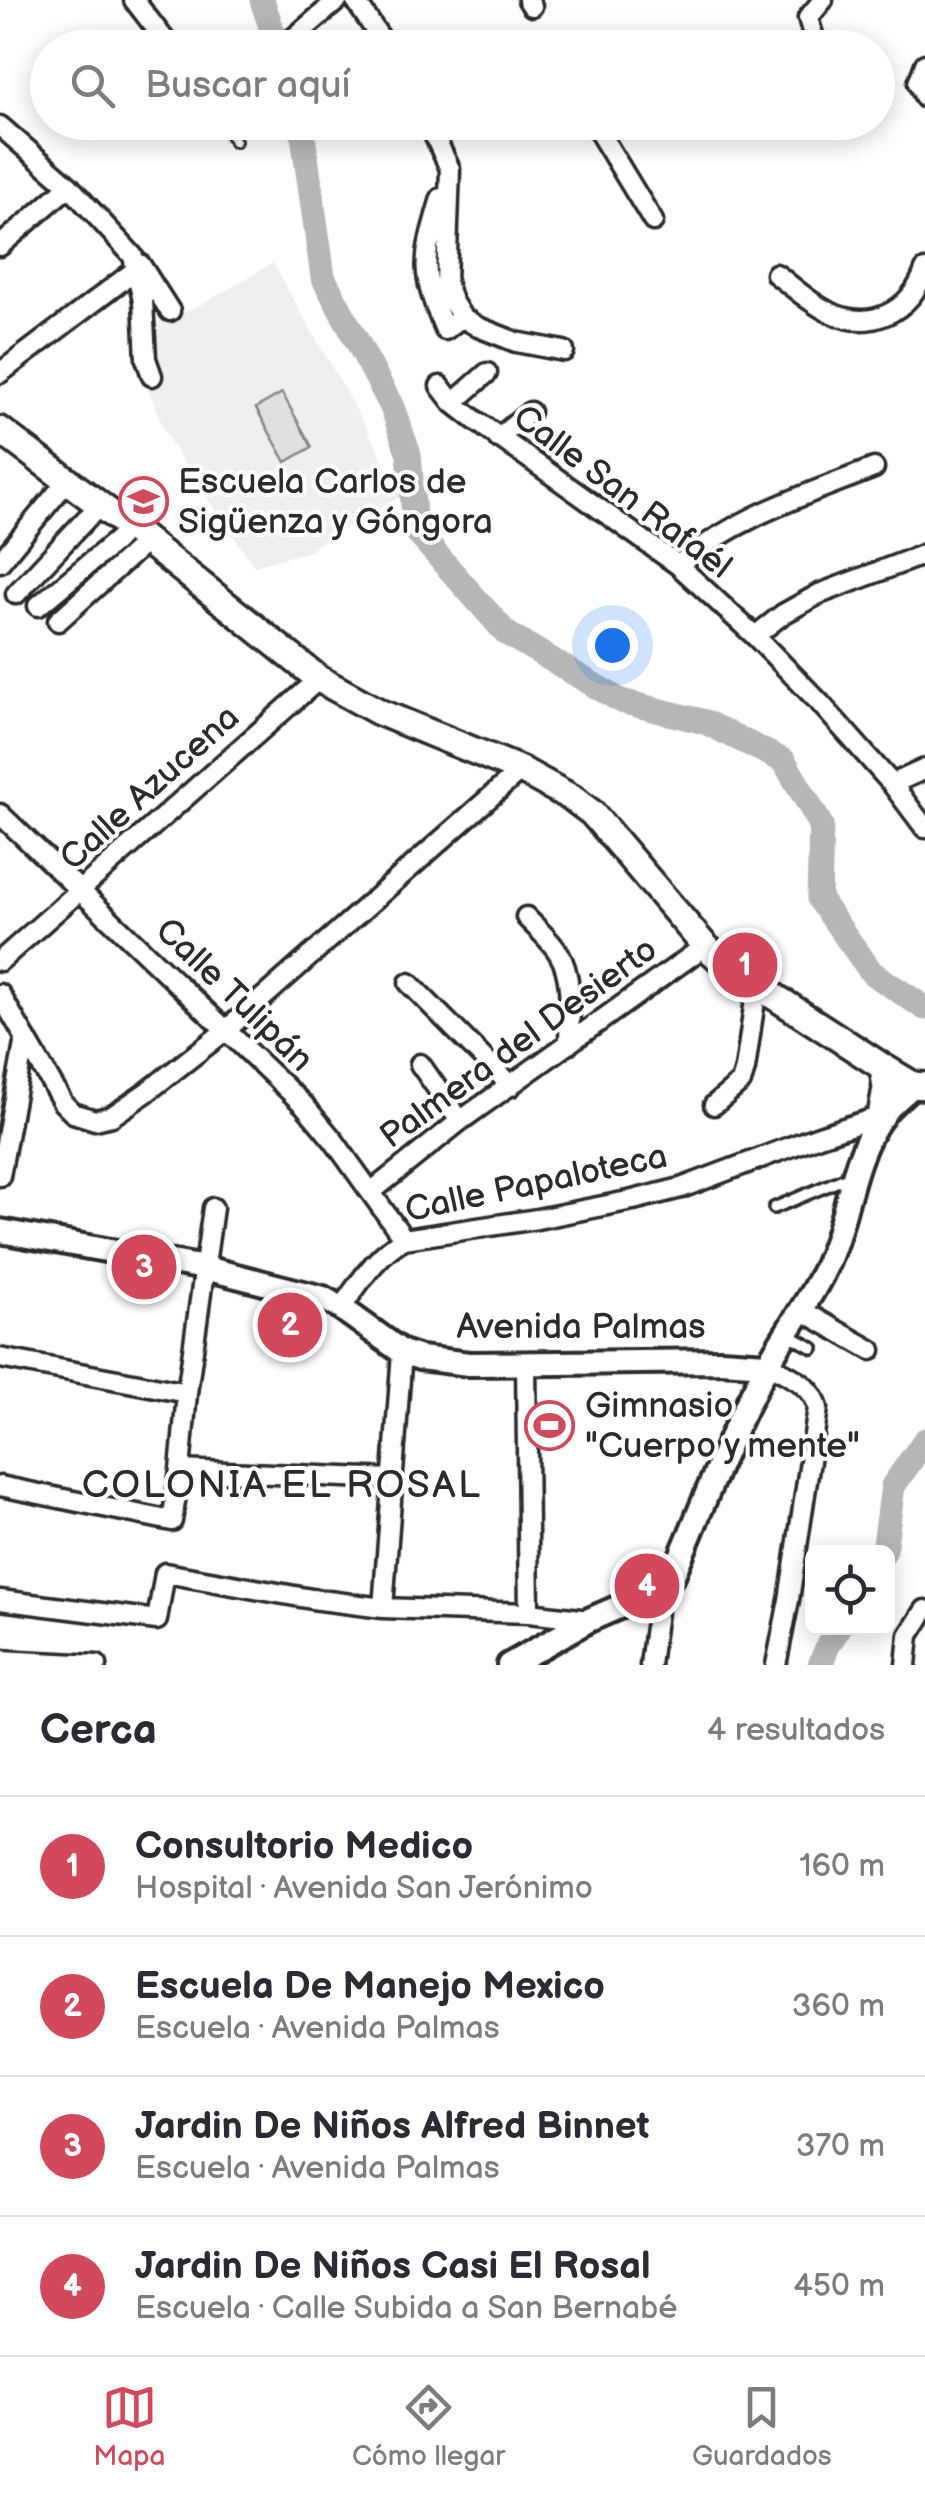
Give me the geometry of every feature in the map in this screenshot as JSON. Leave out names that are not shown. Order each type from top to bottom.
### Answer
[{"type":"main road","points":[[0,430],[320,679],[378,712],[521,770],[572,798],[592,813],[704,946],[730,968],[919,1086]]},
{"type":"main road","points":[[882,1116],[886,1088],[883,1067]]},
{"type":"street","points":[[134,0],[157,30]]},
{"type":"street","points":[[304,30],[338,0]]},
{"type":"street","points":[[355,0],[376,30]]},
{"type":"street","points":[[798,0],[812,30]]},
{"type":"street","points":[[808,18],[823,0]]},
{"type":"street","points":[[925,64],[918,83],[925,98]]},
{"type":"street","points":[[0,126],[69,186],[137,264],[170,311]]},
{"type":"street","name":"Calle San Rafaél","points":[[436,140],[450,169],[446,282],[452,302],[462,316],[478,327],[516,342],[564,351]]},
{"type":"street","points":[[604,140],[653,221]]},
{"type":"street","points":[[0,246],[69,186]]},
{"type":"street","points":[[137,264],[145,318],[144,346],[152,376]]},
{"type":"street","points":[[0,373],[137,264]]},
{"type":"street","points":[[776,274],[833,315],[871,320],[908,302],[925,270]]},
{"type":"street","points":[[454,402],[487,373]]},
{"type":"street","name":"Calle San Rafaél","points":[[440,386],[498,438],[678,565],[820,703],[892,784],[925,828]]},
{"type":"street","points":[[498,438],[530,412]]},
{"type":"street","points":[[678,565],[721,533],[874,468]]},
{"type":"street","points":[[0,562],[67,481]]},
{"type":"street","points":[[16,594],[100,506]]},
{"type":"street","points":[[38,606],[116,542],[138,534]]},
{"type":"street","points":[[58,620],[138,534]]},
{"type":"street","points":[[755,636],[782,614],[819,594],[925,554]]},
{"type":"street","name":"Calle Azucena","points":[[0,961],[320,679]]},
{"type":"street","points":[[892,784],[925,769]]},
{"type":"street","points":[[0,994],[14,1025],[63,1103],[73,1113],[95,1120],[112,1116],[225,1032],[521,770]]},
{"type":"street","name":"Calle Tulipán","points":[[0,814],[304,1104],[404,1239]]},
{"type":"street","points":[[526,917],[562,959],[569,1002],[569,1044]]},
{"type":"street","points":[[0,940],[22,944]]},
{"type":"street","name":"Palmera del Desierto","points":[[371,1192],[460,1121],[704,946]]},
{"type":"street","points":[[409,983],[512,1086]]},
{"type":"street","points":[[714,1106],[741,1082],[757,986]]},
{"type":"street","points":[[0,1176],[14,1025]]},
{"type":"street","points":[[420,1064],[460,1121]]},
{"type":"street","points":[[509,1665],[589,1620],[660,1589],[673,1575],[767,1364],[823,1273],[838,1238],[861,1156],[882,1116],[919,1086]]},
{"type":"street","name":"Calle Papaloteca","points":[[341,1308],[375,1262],[404,1239],[536,1219],[681,1188],[882,1116]]},
{"type":"street","points":[[0,1486],[172,1521],[213,1208]]},
{"type":"street","name":"Avenida Palmas","points":[[0,1232],[205,1268],[323,1298],[402,1352],[440,1362],[767,1364]]},
{"type":"street","points":[[801,1310],[871,1350]]},
{"type":"street","points":[[384,1608],[402,1352]]},
{"type":"street","points":[[0,1358],[187,1393]]},
{"type":"street","points":[[767,1364],[802,1383],[816,1398],[818,1408],[776,1665]]},
{"type":"street","points":[[526,1365],[530,1613]]},
{"type":"street","points":[[180,1470],[392,1479]]},
{"type":"street","points":[[0,1600],[157,1620],[165,1573],[384,1608],[530,1613],[589,1620]]},
{"type":"street","points":[[650,1665],[660,1589]]},
{"type":"street","points":[[906,1665],[925,1610]]},
{"type":"street","points":[[0,1660],[97,1665]]},
{"type":"lane","points":[[774,1208],[856,1174]]},
{"type":"lane","points":[[787,1334],[813,1348]]},
{"type":"shaded area","points":[[273,263],[377,447],[400,497],[309,551],[254,566],[164,431],[148,388],[142,357],[144,328],[197,307]]},
{"type":"shaded area","points":[[282,393],[312,447],[286,462],[256,408]]},
{"type":"waterway","points":[[262,0],[272,30]]},
{"type":"waterway","points":[[304,140],[323,277],[392,407],[409,454],[415,530],[506,633],[621,701],[705,722],[784,761],[821,825],[819,899],[872,973],[925,1008]]},
{"type":"waterway","points":[[885,1545],[893,1486],[925,1440]]},
{"type":"waterway","points":[[820,1665],[834,1635]]},
{"type":"place","name":"Escuela Carlos de Sigüenza y Góngora","points":[[143,501]]},
{"type":"place","name":"Consultorio Medico","points":[[745,965]]},
{"type":"place","name":"Jardin De Niños Alfred Binnet","points":[[144,1267]]},
{"type":"place","name":"Escuela De Manejo Mexico","points":[[290,1325]]},
{"type":"place","name":"Gimnasio \"Cuerpo y mente\"","points":[[550,1425]]},
{"type":"place","name":"Jardin De Niños Casi El Rosal","points":[[647,1586]]},
{"type":"district","name":"COLONIA EL ROSAL","points":[[282,1484]]}]
